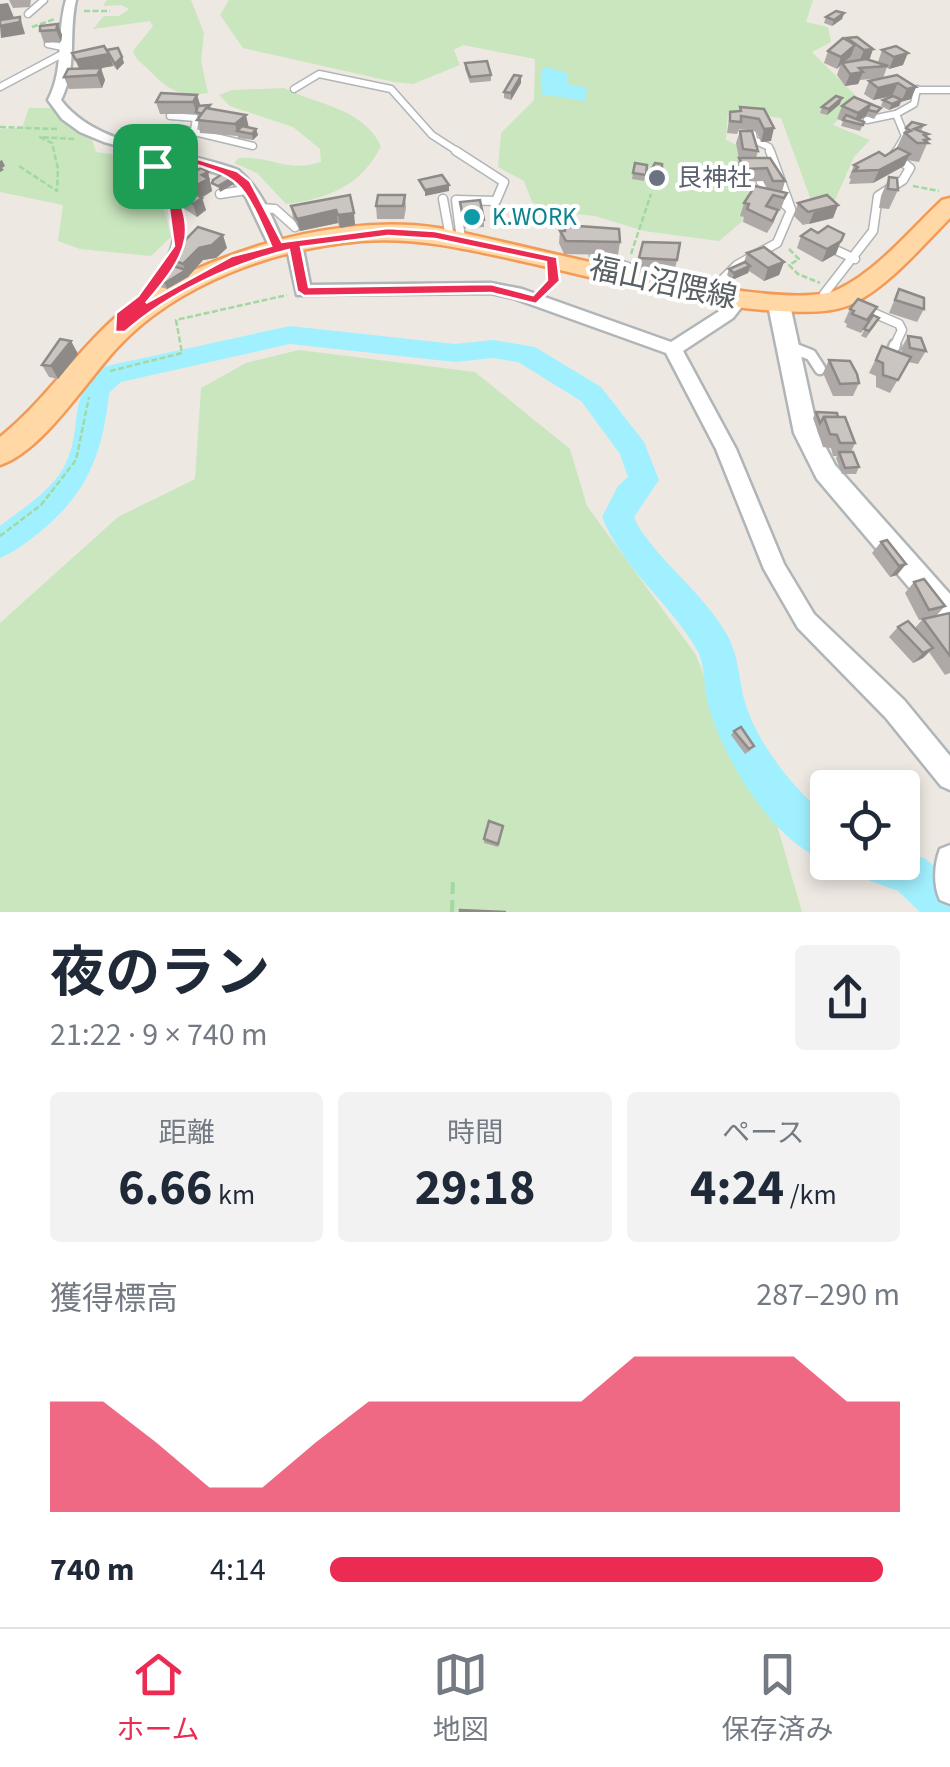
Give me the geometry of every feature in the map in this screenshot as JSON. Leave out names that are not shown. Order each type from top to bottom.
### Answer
[{"type":"main road","points":[[834,295],[878,275],[950,205]]},
{"type":"main road","name":"福山沼隈線","points":[[0,452],[54,406],[135,315],[236,259],[289,240],[388,232],[456,238],[739,300],[779,305],[834,295]]},
{"type":"street","points":[[68,10],[66,50],[71,79],[54,100],[59,113],[90,132],[221,167],[244,181],[246,190],[289,240],[304,291],[491,288],[673,348],[726,450],[775,569],[806,621],[894,709],[950,777]]},
{"type":"street","points":[[673,348],[728,314],[739,300]]},
{"type":"street","points":[[779,305],[806,433],[826,472],[950,615]]},
{"type":"street","points":[[950,859],[950,890]]},
{"type":"lane","points":[[28,14],[44,0]]},
{"type":"lane","points":[[48,44],[66,50]]},
{"type":"lane","points":[[0,87],[66,50]]},
{"type":"lane","points":[[294,89],[319,74],[392,89],[432,134],[504,182],[496,201],[456,200],[456,238]]},
{"type":"lane","points":[[897,85],[907,92],[950,90]]},
{"type":"lane","points":[[868,120],[896,114],[918,98],[917,89]]},
{"type":"lane","points":[[893,100],[906,107]]},
{"type":"lane","points":[[890,356],[902,330],[899,324],[834,295],[873,231],[878,196],[903,180],[910,168],[894,155],[905,136],[896,114]]},
{"type":"lane","points":[[170,116],[196,118],[198,128],[193,131]]},
{"type":"lane","points":[[120,328],[120,317],[143,299],[176,258],[180,246],[173,194],[155,166],[159,150],[171,132],[193,131],[253,146]]},
{"type":"lane","points":[[707,294],[738,264],[779,239],[791,210],[769,148],[754,140],[753,134]]},
{"type":"lane","points":[[761,182],[768,195],[787,203],[791,210]]},
{"type":"lane","points":[[220,194],[246,190]]},
{"type":"lane","points":[[443,199],[456,238]]},
{"type":"lane","points":[[260,208],[275,209],[289,240]]},
{"type":"lane","points":[[838,252],[855,258]]},
{"type":"lane","points":[[594,256],[628,267],[626,275]]},
{"type":"lane","points":[[787,346],[811,355],[820,369]]},
{"type":"path","points":[[32,28],[68,10],[110,11]]},
{"type":"path","points":[[0,128],[53,127],[76,139],[40,137],[52,143],[58,169],[56,192],[19,166]]},
{"type":"path","points":[[903,180],[932,193],[949,190]]},
{"type":"path","points":[[634,243],[651,194]]},
{"type":"path","points":[[779,239],[799,260],[790,265],[798,274],[834,295]]},
{"type":"path","points":[[536,300],[552,286],[552,260]]},
{"type":"path","points":[[102,375],[182,353],[176,320],[304,291]]},
{"type":"path","points":[[0,536],[42,505],[76,460],[90,393]]},
{"type":"path","points":[[452,877],[452,912]]},
{"type":"green space","points":[[107,0],[191,0],[204,33],[201,61],[208,93],[175,90],[138,60],[133,51],[153,26],[150,21],[93,29],[104,16],[119,16],[129,9],[121,5],[103,6]]},
{"type":"green space","points":[[229,0],[813,0],[806,22],[828,27],[831,42],[812,52],[857,97],[833,125],[870,140],[854,157],[835,200],[811,200],[781,118],[728,111],[726,140],[741,147],[750,181],[745,219],[719,241],[644,231],[595,216],[556,212],[532,202],[524,181],[498,167],[501,133],[534,100],[535,59],[463,45],[454,50],[460,65],[413,84],[394,82],[243,48],[220,15]]},
{"type":"green space","points":[[284,88],[351,115],[373,133],[381,146],[364,171],[342,188],[286,204],[257,173],[234,163],[239,158],[251,158],[308,165],[321,162],[320,149],[293,127],[230,106],[219,95],[232,90]]},
{"type":"green space","points":[[29,108],[53,108],[82,135],[91,137],[96,152],[132,157],[158,194],[171,237],[151,256],[80,249],[58,241],[63,205],[0,192],[0,129],[22,128]]},
{"type":"green space","points":[[299,350],[475,372],[570,449],[587,506],[696,655],[736,760],[773,811],[802,912],[0,912],[0,623],[118,517],[195,479],[201,388],[246,363]]},
{"type":"water","points":[[547,67],[568,74],[568,84],[587,88],[585,101],[541,94],[541,70]]},
{"type":"building","points":[[836,11],[844,13],[834,20],[826,17]]},
{"type":"building","points":[[20,17],[20,22],[0,26],[0,20]]},
{"type":"building","points":[[58,24],[56,30],[40,31],[40,26]]},
{"type":"building","points":[[857,37],[873,49],[864,50],[847,38]]},
{"type":"building","points":[[843,38],[855,45],[841,57],[828,51]]},
{"type":"building","points":[[104,46],[109,54],[76,60],[72,53]]},
{"type":"building","points":[[896,46],[908,53],[894,57],[882,50]]},
{"type":"building","points":[[118,48],[122,57],[115,64],[107,50]]},
{"type":"building","points":[[866,59],[888,66],[859,68],[863,72],[850,74],[842,63]]},
{"type":"building","points":[[487,61],[491,75],[470,77],[465,63]]},
{"type":"building","points":[[101,68],[97,75],[64,77],[68,69]]},
{"type":"building","points":[[514,75],[521,76],[511,93],[504,92]]},
{"type":"building","points":[[897,75],[916,87],[907,89],[898,83],[878,88],[869,81]]},
{"type":"building","points":[[161,93],[197,95],[193,102],[156,102]]},
{"type":"building","points":[[836,96],[842,98],[829,109],[822,107]]},
{"type":"building","points":[[893,96],[902,100],[892,104],[883,100]]},
{"type":"building","points":[[854,97],[871,104],[858,113],[842,106]]},
{"type":"building","points":[[210,105],[202,114],[196,112],[198,106]]},
{"type":"building","points":[[740,107],[764,109],[774,128],[764,129],[759,119],[741,116],[741,122],[730,121],[730,112],[741,111]]},
{"type":"building","points":[[206,108],[246,115],[235,124],[197,120]]},
{"type":"building","points":[[846,115],[864,122],[863,125],[843,120]]},
{"type":"building","points":[[912,122],[924,125],[914,129],[928,134],[924,135],[929,139],[924,140],[928,143],[917,143],[905,133],[911,131],[906,128]]},
{"type":"building","points":[[242,126],[256,129],[252,134],[237,131]]},
{"type":"building","points":[[740,131],[752,131],[758,151],[743,149]]},
{"type":"building","points":[[898,148],[910,154],[879,170],[854,171],[858,167],[854,165],[879,152],[885,156]]},
{"type":"building","points":[[739,158],[770,158],[785,181],[773,181],[767,168],[745,169]]},
{"type":"building","points":[[635,163],[647,165],[646,175],[633,173]]},
{"type":"building","points":[[655,163],[662,164],[662,176],[649,174]]},
{"type":"building","points":[[201,168],[208,172],[202,175],[208,179],[193,187],[180,180]]},
{"type":"building","points":[[224,173],[232,178],[218,186],[212,183],[213,180]]},
{"type":"building","points":[[442,175],[449,185],[425,190],[419,180]]},
{"type":"building","points":[[889,177],[897,178],[898,190],[888,189]]},
{"type":"building","points":[[755,186],[787,193],[784,198],[773,195],[766,206],[778,210],[772,221],[747,209],[749,204],[744,203]]},
{"type":"building","points":[[186,188],[202,198],[193,204],[176,193]]},
{"type":"building","points":[[350,195],[354,213],[338,215],[336,210],[297,219],[291,206]]},
{"type":"building","points":[[378,195],[405,195],[403,206],[376,206]]},
{"type":"building","points":[[827,195],[838,205],[808,212],[798,203]]},
{"type":"building","name":"K.WORK","points":[[480,200],[484,220],[464,222],[460,202]]},
{"type":"building","points":[[565,225],[619,229],[620,242],[566,241],[560,231],[565,231]]},
{"type":"building","points":[[828,226],[844,234],[841,241],[827,249],[801,236],[811,229],[818,233]]},
{"type":"building","points":[[198,227],[223,235],[212,245],[199,248],[183,264],[168,258]]},
{"type":"building","points":[[643,242],[680,243],[677,260],[639,258]]},
{"type":"building","points":[[764,247],[784,262],[768,268],[747,253]]},
{"type":"building","points":[[745,262],[750,266],[734,273],[729,269]]},
{"type":"building","points":[[170,265],[186,270],[165,283],[154,280]]},
{"type":"building","points":[[899,289],[924,298],[924,309],[895,300]]},
{"type":"building","points":[[858,299],[877,307],[867,320],[852,314],[850,309]]},
{"type":"building","points":[[873,315],[879,318],[869,331],[864,329]]},
{"type":"building","points":[[908,336],[921,338],[926,351],[910,348]]},
{"type":"building","points":[[60,339],[71,341],[51,366],[42,365]]},
{"type":"building","points":[[882,346],[911,357],[898,380],[883,375],[883,363],[876,360]]},
{"type":"building","points":[[829,360],[850,361],[859,383],[840,384]]},
{"type":"building","points":[[816,412],[837,413],[838,417],[824,417],[820,423]]},
{"type":"building","points":[[824,417],[845,417],[855,443],[840,443],[837,435],[830,434]]},
{"type":"building","points":[[839,452],[853,452],[859,467],[845,468]]},
{"type":"building","points":[[887,540],[906,564],[899,566],[881,542]]},
{"type":"building","points":[[924,579],[945,606],[929,610],[914,582]]},
{"type":"building","points":[[950,613],[950,656],[923,619]]},
{"type":"building","points":[[908,621],[933,648],[923,653],[898,627]]},
{"type":"building","points":[[741,727],[754,746],[749,749],[734,731]]},
{"type":"building","points":[[489,821],[503,826],[498,844],[484,839]]},
{"type":"waterway","points":[[0,544],[44,510],[72,481],[87,445],[95,389],[112,374],[290,335],[455,353],[493,349],[525,354],[591,394],[633,450],[644,480],[629,495],[618,517],[625,533],[643,559],[688,607],[714,645],[721,661],[728,707],[745,743],[782,801],[810,830]]},
{"type":"waterway","points":[[918,880],[950,910]]},
{"type":"place","name":"艮神社","points":[[657,178]]},
{"type":"place","name":"K.WORK","points":[[472,217]]},
{"type":"route","points":[[159,150],[233,173],[244,181],[277,247],[338,236],[411,232],[552,260],[554,281],[536,300],[491,288],[304,291],[294,244],[236,259],[135,315],[120,328],[120,317],[143,299],[176,258],[180,246],[180,221],[173,194],[155,166],[159,150]]}]
